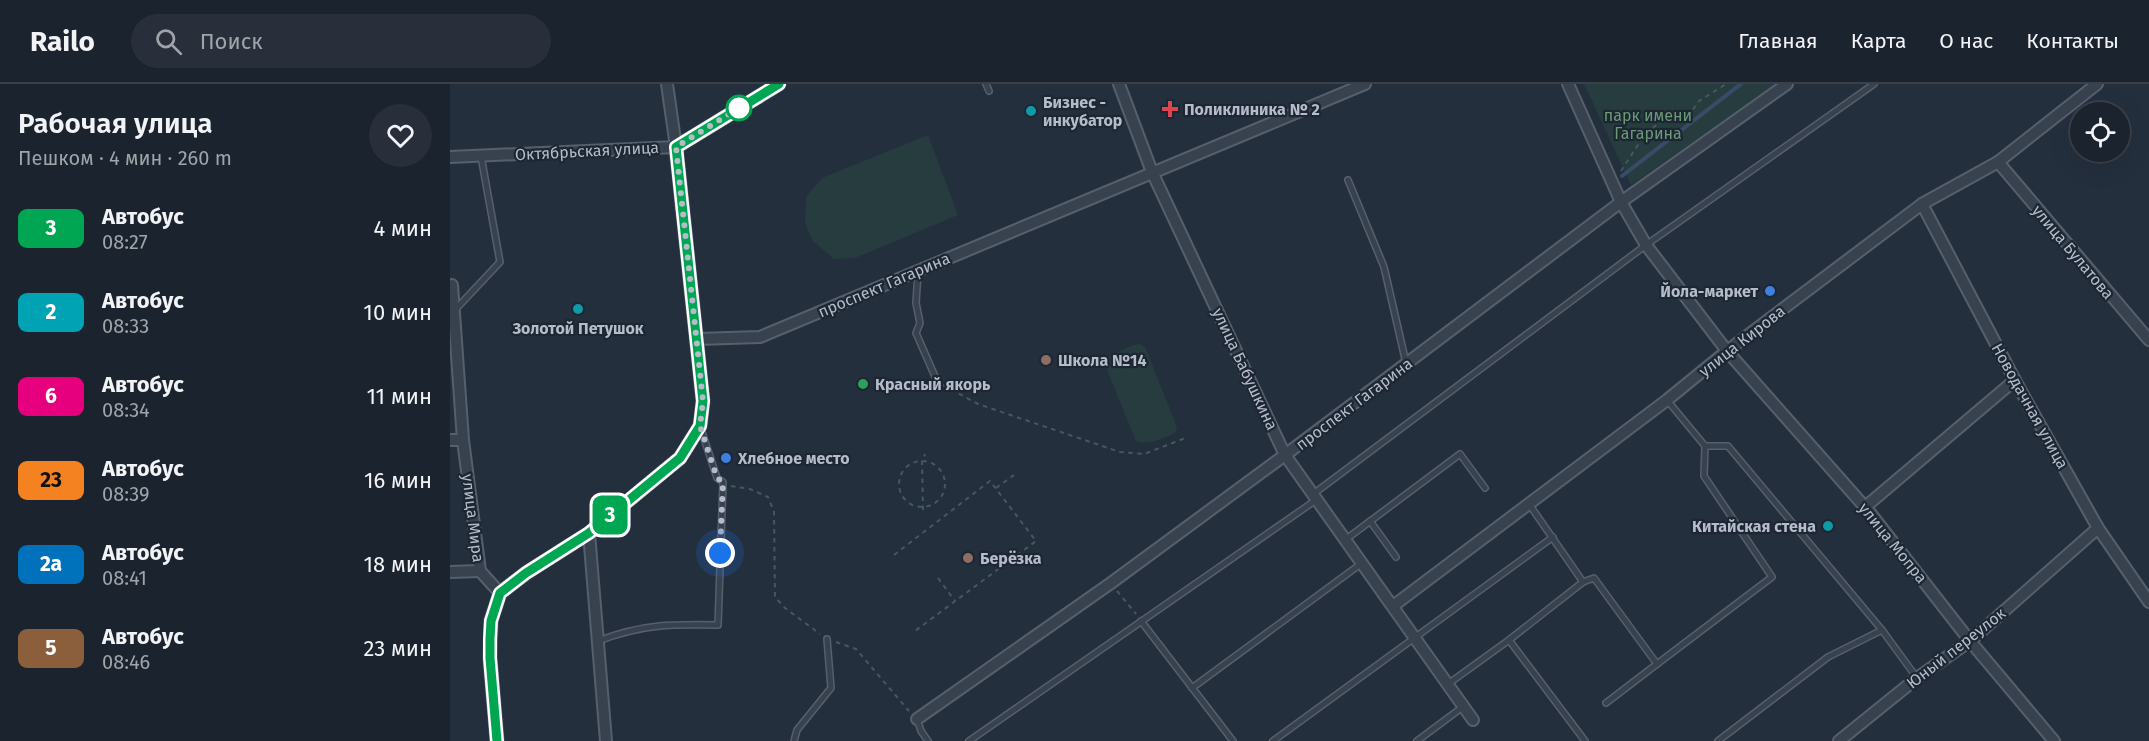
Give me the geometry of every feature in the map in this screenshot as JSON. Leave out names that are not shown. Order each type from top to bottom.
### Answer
[{"type":"street","points":[[497,741],[490,639],[491,621],[500,593],[526,573],[589,533],[680,458],[700,426],[703,401],[676,147],[667,84]]},
{"type":"street","name":"Октябрьская улица","points":[[450,157],[676,147],[779,84]]},
{"type":"street","name":"улица Бабушкина","points":[[1119,84],[1152,172],[1285,455],[1473,720]]},
{"type":"street","name":"проспект Гагарина","points":[[697,339],[760,337],[1365,84]]},
{"type":"street","name":"улица Мопра","points":[[1568,84],[1621,202],[1646,245],[1727,351],[1865,507],[1970,640],[2054,741]]},
{"type":"street","name":"проспект Гагарина","points":[[917,719],[1110,583],[1285,455],[1621,202],[1787,84]]},
{"type":"street","name":"улица Кирова","points":[[1393,606],[1922,204],[1998,162],[2097,84]]},
{"type":"street","name":"улица Булатова","points":[[1998,162],[2149,340]]},
{"type":"street","name":"Новодачная улица","points":[[1922,204],[2015,380],[2098,528],[2149,602]]},
{"type":"street","name":"улица Мира","points":[[452,285],[463,440],[480,571],[500,593]]},
{"type":"street","points":[[1865,507],[2015,380]]},
{"type":"street","points":[[450,440],[463,440]]},
{"type":"street","name":"Юный переулок","points":[[1839,741],[1917,678],[1970,640],[2098,528]]},
{"type":"street","points":[[589,533],[606,741]]},
{"type":"street","points":[[450,572],[480,571]]},
{"type":"lane","points":[[986,84],[989,91]]},
{"type":"lane","points":[[969,741],[1314,497],[1646,245],[1874,84]]},
{"type":"lane","points":[[454,311],[500,262],[481,156]]},
{"type":"lane","points":[[1348,180],[1384,267],[1406,364]]},
{"type":"lane","points":[[918,270],[916,303],[920,323],[916,333],[937,381]]},
{"type":"lane","points":[[1606,703],[1772,577],[1704,476],[1705,446],[1667,400]]},
{"type":"lane","points":[[597,642],[627,630],[668,624],[718,625],[723,482],[717,478],[700,426]]},
{"type":"lane","points":[[1705,446],[1728,446],[1882,630],[1917,678]]},
{"type":"lane","points":[[1345,540],[1460,454],[1485,488]]},
{"type":"lane","points":[[1529,504],[1583,582]]},
{"type":"lane","points":[[1370,521],[1396,557]]},
{"type":"lane","points":[[1273,741],[1553,537]]},
{"type":"lane","points":[[1192,688],[1362,563]]},
{"type":"lane","points":[[1448,684],[1583,582],[1594,578],[1657,664]]},
{"type":"lane","points":[[1141,621],[1233,741]]},
{"type":"lane","points":[[1718,741],[1828,657],[1882,630]]},
{"type":"lane","points":[[794,741],[797,730],[831,688],[827,639]]},
{"type":"lane","points":[[1509,640],[1585,741]]},
{"type":"lane","points":[[1417,741],[1464,706]]},
{"type":"lane","points":[[917,719],[928,741]]},
{"type":"path","points":[[1613,183],[1645,134],[1659,123],[1691,112],[1699,101],[1726,84]]},
{"type":"path","points":[[937,381],[978,404],[1120,452],[1144,454],[1188,437]]},
{"type":"path","points":[[923,509],[925,454]]},
{"type":"path","points":[[923,460],[933,463],[940,469],[945,478],[945,489],[941,498],[933,505],[923,509],[907,502],[899,487],[902,471],[908,465],[923,460]]},
{"type":"path","points":[[996,488],[1014,475]]},
{"type":"path","points":[[894,555],[990,481],[1035,541],[915,631]]},
{"type":"path","points":[[723,482],[728,486],[750,489],[768,497],[774,512],[775,597],[785,608],[827,639],[856,650],[917,719]]},
{"type":"path","points":[[938,578],[955,601]]},
{"type":"path","points":[[1110,583],[1141,621]]},
{"type":"green space","name":"парк имени Гагарина","points":[[1584,84],[1776,84],[1631,185]]},
{"type":"green space","points":[[928,135],[958,215],[855,258],[834,259],[813,241],[805,223],[806,197],[822,178]]},
{"type":"green space","points":[[1140,344],[1145,347],[1177,427],[1175,433],[1146,443],[1136,441],[1105,365],[1106,358]]},
{"type":"waterway","points":[[1622,176],[1741,84]]},
{"type":"bus line","name":"3","points":[[497,741],[490,639],[491,621],[500,593],[526,573],[589,533],[680,458],[700,426],[703,401],[676,147],[779,84]]},
{"type":"place","name":"Поликлиника № 2","points":[[1170,109]]},
{"type":"place","name":"Бизнес - инкубатор","points":[[1031,111]]},
{"type":"place","name":"Йола-маркет","points":[[1770,291]]},
{"type":"place","name":"Золотой Петушок","points":[[578,309]]},
{"type":"place","name":"Школа №14","points":[[1046,360]]},
{"type":"place","name":"Красный якорь","points":[[863,384]]},
{"type":"place","name":"Хлебное место","points":[[726,458]]},
{"type":"place","name":"Китайская стена","points":[[1828,526]]},
{"type":"place","name":"Берёзка","points":[[968,558]]},
{"type":"route","points":[[720,553],[723,482],[717,478],[700,426],[703,401],[676,147],[739,108]]}]
